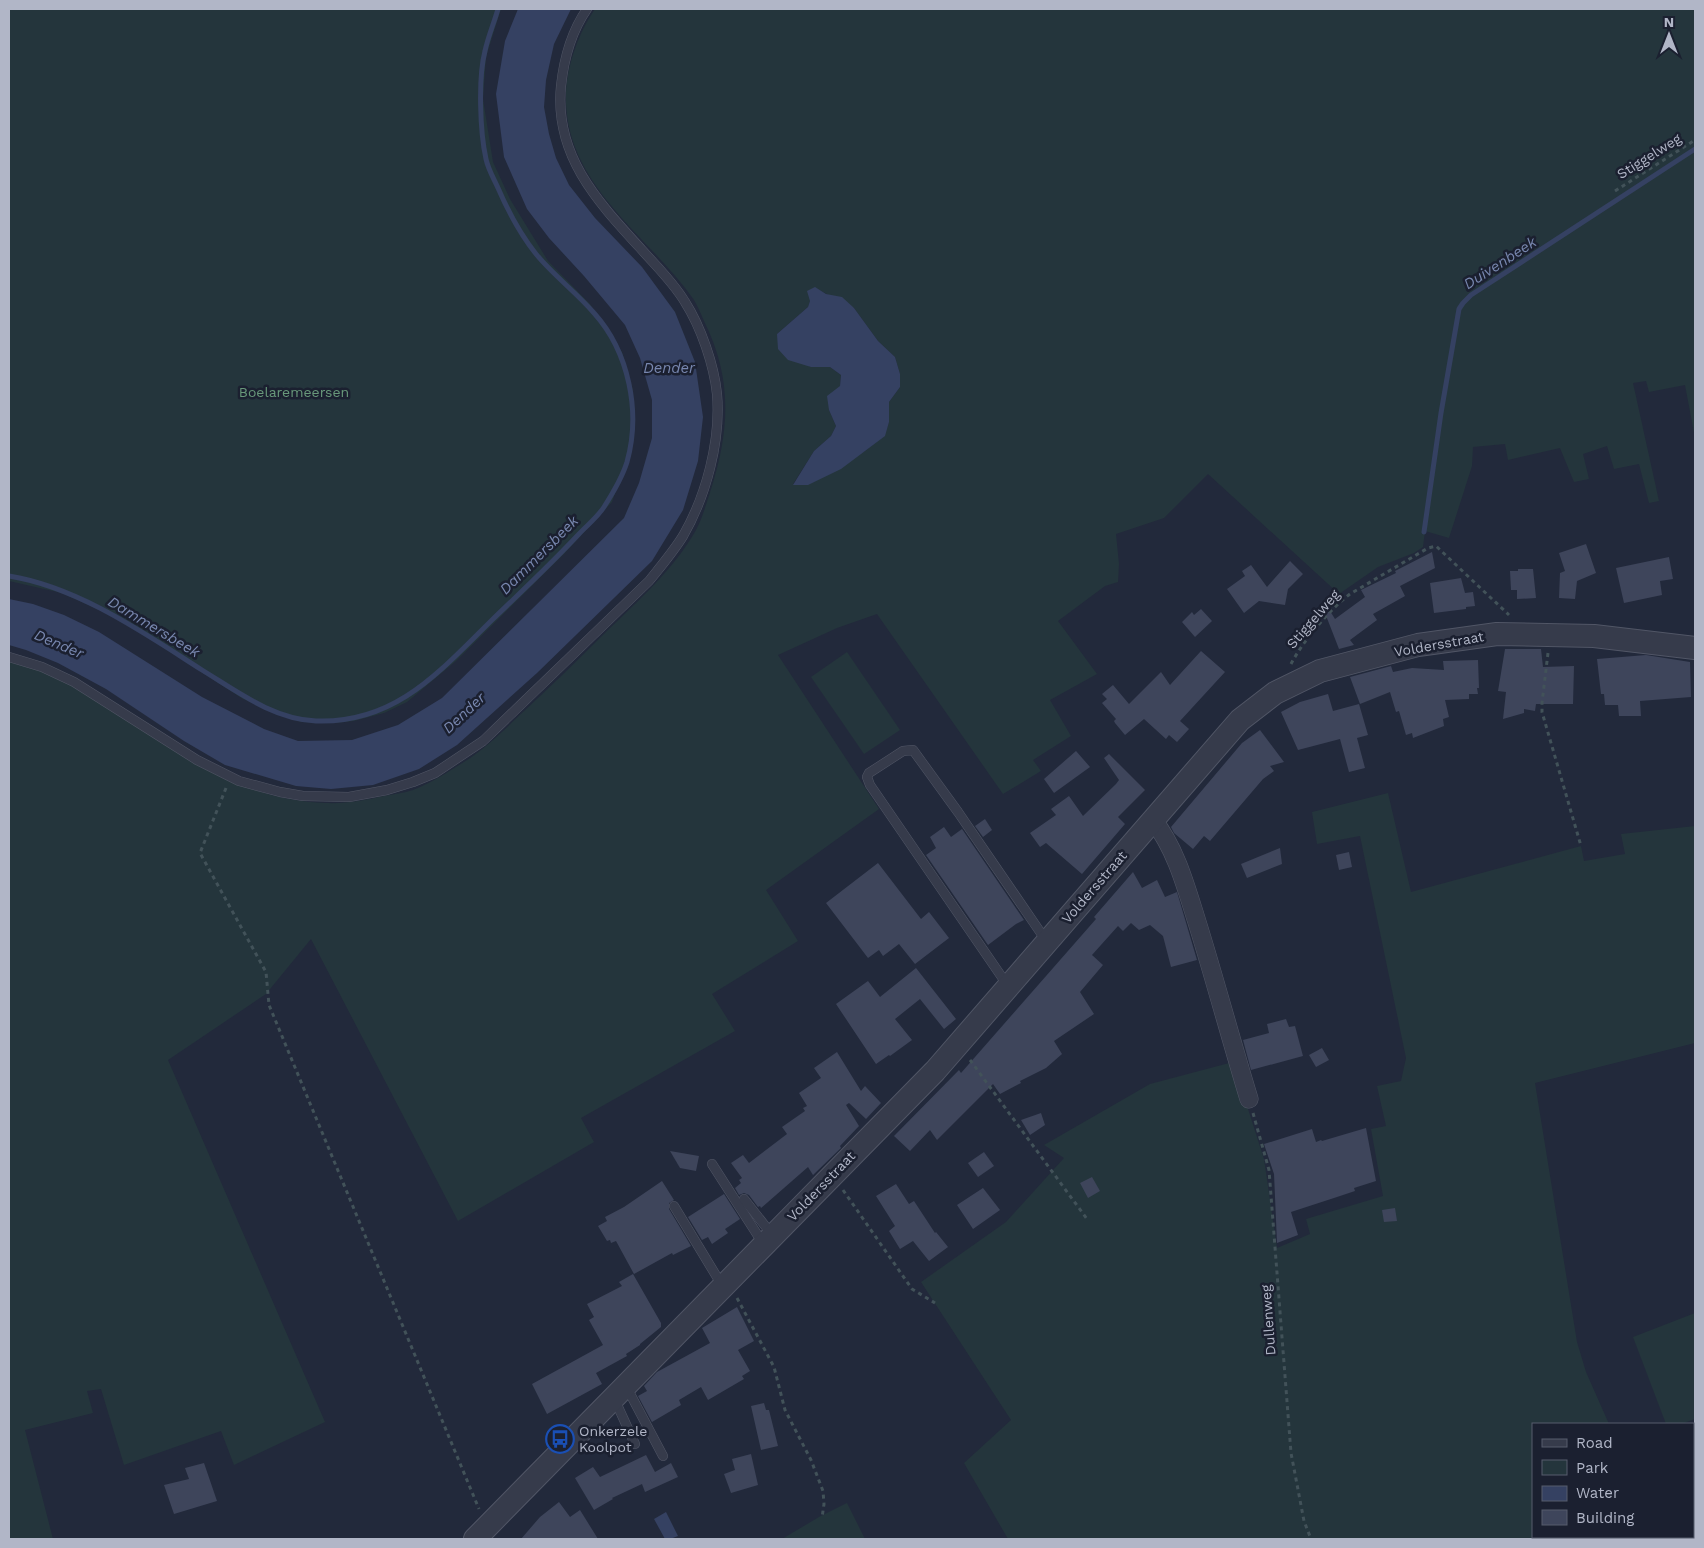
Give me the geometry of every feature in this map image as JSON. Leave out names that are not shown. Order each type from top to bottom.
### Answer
[{"type":"street","name":"Voldersstraat","points":[[482,1532],[935,1071],[1240,720],[1275,693],[1320,671],[1418,645],[1497,634],[1594,636],[1695,648]]},
{"type":"street","points":[[1153,820],[1161,830],[1180,871],[1249,1099]]},
{"type":"lane","points":[[9,657],[42,667],[74,682],[198,760],[231,777],[280,792],[319,797],[349,797],[387,790],[435,773],[483,742],[649,581],[672,553],[700,502],[711,461],[716,428],[717,394],[710,361],[700,331],[685,302],[667,276],[612,217],[580,174],[569,149],[562,126],[560,107],[563,67],[570,39],[587,9]]},
{"type":"lane","points":[[1008,986],[870,785],[867,777],[869,773],[903,751],[913,750],[1047,942]]},
{"type":"lane","points":[[712,1164],[768,1241]]},
{"type":"lane","points":[[744,1199],[768,1241]]},
{"type":"lane","points":[[674,1206],[726,1284]]},
{"type":"lane","points":[[620,1392],[635,1444]]},
{"type":"lane","points":[[620,1392],[663,1456]]},
{"type":"path","name":"Stiggelweg","points":[[1615,191],[1695,140]]},
{"type":"path","name":"Stiggelweg","points":[[1275,693],[1298,651],[1339,602],[1421,552],[1436,546],[1509,615],[1520,634]]},
{"type":"path","points":[[1551,634],[1542,712],[1581,846]]},
{"type":"path","points":[[231,777],[200,853],[266,972],[270,1006],[477,1506],[482,1532]]},
{"type":"path","points":[[958,1044],[1087,1219]]},
{"type":"path","name":"Dullenweg","points":[[1249,1099],[1269,1170],[1291,1453],[1304,1521],[1311,1539]]},
{"type":"path","points":[[833,1175],[912,1288],[935,1303]]},
{"type":"path","points":[[726,1284],[774,1367],[785,1410],[824,1490],[822,1518]]},
{"type":"green space","name":"Boelaremeersen","points":[[9,9],[501,9],[486,57],[483,99],[493,162],[510,199],[548,261],[590,304],[622,352],[633,390],[633,442],[612,502],[564,554],[456,661],[407,702],[384,713],[354,721],[335,723],[301,722],[243,699],[119,619],[62,593],[9,581]]},
{"type":"green space","points":[[595,9],[1695,9],[1695,438],[1685,385],[1649,392],[1646,381],[1633,383],[1659,501],[1649,503],[1639,464],[1614,469],[1607,446],[1583,454],[1589,479],[1574,482],[1560,448],[1508,460],[1505,444],[1473,447],[1472,466],[1449,538],[1425,531],[1423,547],[1414,553],[1378,567],[1339,594],[1208,474],[1164,518],[1116,534],[1119,564],[1118,582],[1105,586],[1058,621],[1097,674],[1050,700],[1071,736],[1033,760],[1041,771],[1003,794],[877,614],[837,628],[778,655],[879,809],[766,890],[798,941],[712,994],[735,1031],[581,1118],[594,1142],[458,1221],[311,939],[266,994],[168,1060],[325,1422],[234,1465],[221,1431],[124,1465],[101,1389],[87,1391],[93,1413],[25,1430],[53,1539],[9,1539],[9,660],[57,676],[219,776],[271,795],[298,800],[333,803],[355,801],[413,790],[472,757],[554,683],[667,571],[696,530],[712,486],[718,465],[725,423],[724,383],[720,362],[713,342],[694,300],[611,205],[592,180],[578,153],[568,124],[566,91],[572,59],[579,38]],"holes":[[[815,288],[854,308],[878,341],[895,357],[900,374],[900,387],[889,402],[889,422],[884,436],[865,451],[793,484],[814,451],[831,436],[836,426],[829,410],[840,386],[841,375],[830,367],[810,367],[777,334],[808,307]]]},
{"type":"green space","points":[[847,652],[900,730],[864,754],[811,677]]},
{"type":"green space","points":[[1388,793],[1411,892],[1581,846],[1584,861],[1625,854],[1621,834],[1695,826],[1695,1043],[1535,1083],[1577,1342],[1586,1372],[1609,1423],[1532,1423],[1532,1538],[1652,1539],[1008,1539],[964,1463],[1011,1420],[921,1282],[1006,1222],[1064,1158],[1044,1145],[1150,1084],[1233,1062],[1264,1159],[1277,1248],[1310,1234],[1306,1219],[1383,1196],[1371,1129],[1386,1126],[1377,1086],[1401,1081],[1406,1058],[1360,836],[1317,844],[1312,812]]},
{"type":"green space","points":[[1695,1313],[1695,1419],[1684,1423],[1666,1423],[1633,1337]]},
{"type":"green space","points":[[847,1503],[865,1539],[782,1539],[819,1517]]},
{"type":"water","name":"Dender","points":[[518,9],[571,9],[554,44],[546,80],[544,107],[556,158],[569,185],[595,218],[642,267],[675,312],[695,362],[703,417],[698,461],[683,510],[652,561],[537,673],[457,745],[419,769],[373,785],[331,789],[296,786],[225,765],[184,741],[106,689],[58,663],[9,645],[9,599],[33,604],[64,615],[99,632],[202,697],[264,729],[298,741],[352,740],[398,725],[442,698],[624,518],[639,483],[652,438],[652,400],[640,358],[625,325],[549,238],[527,209],[504,157],[496,94],[505,41]]},
{"type":"water","points":[[815,287],[826,294],[842,297],[854,308],[878,341],[895,357],[900,374],[900,387],[889,402],[889,422],[885,436],[841,469],[808,485],[793,485],[814,451],[831,436],[836,426],[829,410],[827,396],[840,386],[841,375],[830,367],[811,367],[788,360],[778,349],[777,334],[808,307],[810,301],[807,291]]},
{"type":"water","points":[[666,1512],[678,1536],[670,1539],[665,1539],[654,1519]]},
{"type":"building","points":[[1586,544],[1596,573],[1577,581],[1575,599],[1559,598],[1560,573],[1565,571],[1559,553]]},
{"type":"building","points":[[1432,552],[1435,568],[1400,586],[1405,596],[1373,614],[1377,620],[1350,640],[1354,645],[1339,649],[1325,613],[1330,611],[1335,619],[1365,597],[1361,590],[1396,573],[1395,571]]},
{"type":"building","points":[[1669,557],[1673,579],[1660,581],[1662,595],[1624,603],[1616,568]]},
{"type":"building","points":[[1290,561],[1303,574],[1288,589],[1285,605],[1259,601],[1244,613],[1227,589],[1245,576],[1242,571],[1251,565],[1267,587]]},
{"type":"building","points":[[1518,569],[1533,569],[1536,598],[1517,599],[1517,590],[1511,590],[1510,571],[1518,571]]},
{"type":"building","points":[[1461,578],[1465,593],[1473,592],[1475,606],[1434,613],[1430,583]]},
{"type":"building","points":[[1201,609],[1212,621],[1195,637],[1182,622],[1192,612],[1194,615]]},
{"type":"building","points":[[1505,649],[1541,649],[1543,667],[1574,666],[1573,704],[1536,704],[1535,711],[1524,709],[1524,713],[1503,719],[1506,692],[1498,691]]},
{"type":"building","points":[[1201,651],[1225,672],[1180,721],[1189,729],[1177,742],[1169,735],[1166,739],[1144,719],[1125,735],[1115,723],[1116,719],[1102,703],[1107,699],[1102,694],[1113,685],[1129,704],[1161,672],[1170,685]]},
{"type":"building","points":[[1646,655],[1690,662],[1691,697],[1640,701],[1641,716],[1619,716],[1618,705],[1605,705],[1604,694],[1601,694],[1597,659]]},
{"type":"building","points":[[1478,660],[1478,694],[1469,694],[1469,699],[1445,700],[1449,717],[1443,719],[1444,726],[1413,738],[1412,733],[1406,735],[1399,711],[1396,712],[1390,692],[1360,704],[1350,677],[1391,666],[1393,672],[1412,668],[1444,670],[1443,661]]},
{"type":"building","points":[[1328,694],[1333,711],[1359,704],[1368,735],[1357,738],[1365,768],[1349,772],[1340,739],[1298,750],[1281,712],[1300,702]]},
{"type":"building","points":[[1260,730],[1284,762],[1270,766],[1274,771],[1263,779],[1210,841],[1204,836],[1193,849],[1174,833],[1171,827],[1242,743]]},
{"type":"building","points":[[1076,751],[1090,767],[1054,793],[1044,779]]},
{"type":"building","points":[[1109,754],[1145,790],[1118,817],[1125,824],[1082,874],[1046,843],[1040,847],[1030,833],[1056,815],[1051,809],[1069,796],[1083,816],[1116,784],[1119,780],[1104,758]]},
{"type":"building","points":[[985,819],[992,830],[983,837],[975,826]]},
{"type":"building","points":[[944,827],[951,837],[962,829],[1024,920],[988,945],[926,855],[936,848],[930,837]]},
{"type":"building","points":[[1280,848],[1282,864],[1247,878],[1241,864]]},
{"type":"building","points":[[1349,852],[1352,867],[1339,870],[1336,855]]},
{"type":"building","points":[[878,863],[921,919],[929,912],[949,938],[915,964],[899,944],[883,956],[879,950],[868,958],[826,903]]},
{"type":"building","points":[[1133,872],[1142,888],[1157,880],[1165,897],[1177,892],[1197,960],[1171,967],[1163,936],[1150,925],[1139,930],[1131,923],[1123,931],[1118,926],[1092,955],[1103,965],[1080,992],[1094,1014],[1054,1041],[1062,1054],[1046,1068],[1000,1094],[993,1084],[937,1140],[930,1130],[910,1151],[894,1136],[959,1070],[961,1073],[1096,919],[1094,917]]},
{"type":"building","points":[[916,968],[956,1019],[944,1029],[920,999],[895,1019],[912,1040],[876,1064],[836,1004],[868,981],[880,997]]},
{"type":"building","points":[[1286,1019],[1289,1027],[1295,1026],[1303,1056],[1251,1070],[1243,1040],[1269,1033],[1267,1024]]},
{"type":"building","points":[[1322,1048],[1329,1060],[1316,1067],[1309,1055]]},
{"type":"building","points":[[837,1052],[861,1091],[865,1086],[881,1103],[866,1119],[849,1103],[846,1105],[859,1126],[840,1146],[841,1148],[813,1175],[808,1167],[761,1208],[760,1206],[758,1207],[749,1195],[744,1193],[739,1195],[735,1188],[741,1183],[739,1180],[742,1178],[731,1163],[743,1155],[749,1163],[787,1134],[782,1127],[805,1111],[803,1108],[807,1106],[799,1093],[821,1078],[814,1068]]},
{"type":"building","points":[[1041,1113],[1045,1125],[1030,1135],[1021,1120]]},
{"type":"building","points":[[1366,1128],[1376,1181],[1354,1188],[1355,1191],[1291,1212],[1298,1235],[1277,1243],[1274,1174],[1264,1144],[1312,1129],[1316,1142]]},
{"type":"building","points":[[670,1151],[699,1156],[696,1171],[680,1168]]},
{"type":"building","points":[[984,1152],[994,1166],[978,1177],[968,1163]]},
{"type":"building","points":[[1092,1177],[1100,1191],[1088,1198],[1080,1183]]},
{"type":"building","points":[[662,1181],[674,1200],[669,1203],[669,1209],[691,1246],[673,1255],[672,1253],[634,1274],[616,1241],[611,1243],[610,1240],[607,1241],[598,1226],[607,1221],[605,1217],[624,1207]]},
{"type":"building","points":[[896,1184],[909,1204],[914,1201],[935,1233],[948,1247],[929,1261],[913,1241],[900,1249],[889,1231],[895,1226],[876,1196]]},
{"type":"building","points":[[983,1188],[1000,1210],[973,1229],[957,1205]]},
{"type":"building","points":[[724,1194],[740,1219],[725,1229],[728,1233],[712,1244],[708,1237],[702,1240],[688,1217]]},
{"type":"building","points":[[1395,1208],[1397,1221],[1384,1222],[1382,1210]]},
{"type":"building","points":[[633,1274],[661,1323],[661,1327],[626,1354],[627,1356],[596,1373],[602,1384],[547,1414],[532,1384],[603,1345],[589,1320],[594,1317],[587,1304],[622,1286],[619,1282]]},
{"type":"building","points":[[737,1307],[754,1341],[738,1350],[750,1371],[742,1376],[744,1379],[708,1400],[701,1387],[679,1400],[681,1405],[652,1422],[638,1396],[647,1391],[644,1386],[657,1372],[710,1343],[702,1328]]},
{"type":"building","points":[[764,1403],[766,1410],[769,1410],[778,1446],[761,1450],[751,1406]]},
{"type":"building","points":[[751,1454],[758,1485],[731,1493],[724,1474],[735,1470],[732,1459]]},
{"type":"building","points":[[646,1455],[655,1472],[671,1463],[678,1477],[645,1492],[642,1484],[612,1498],[594,1510],[575,1478],[593,1467],[600,1477]]},
{"type":"building","points":[[204,1463],[217,1501],[174,1514],[164,1485],[189,1479],[185,1468]]},
{"type":"building","points":[[559,1502],[570,1517],[580,1510],[598,1539],[521,1539],[540,1517]]},
{"type":"waterway","name":"Dammersbeek","points":[[9,576],[60,590],[110,613],[256,703],[271,710],[300,719],[316,721],[344,720],[370,714],[393,704],[435,675],[598,515],[623,473],[627,462],[633,423],[629,383],[624,364],[606,329],[587,305],[550,269],[530,246],[510,214],[488,166],[481,120],[481,75],[486,46],[498,9]]},
{"type":"waterway","name":"Duivenbeek","points":[[1424,532],[1441,413],[1459,309],[1463,303],[1471,295],[1695,149]]},
{"type":"place","name":"Onkerzele Koolpot","points":[[560,1439]]}]
